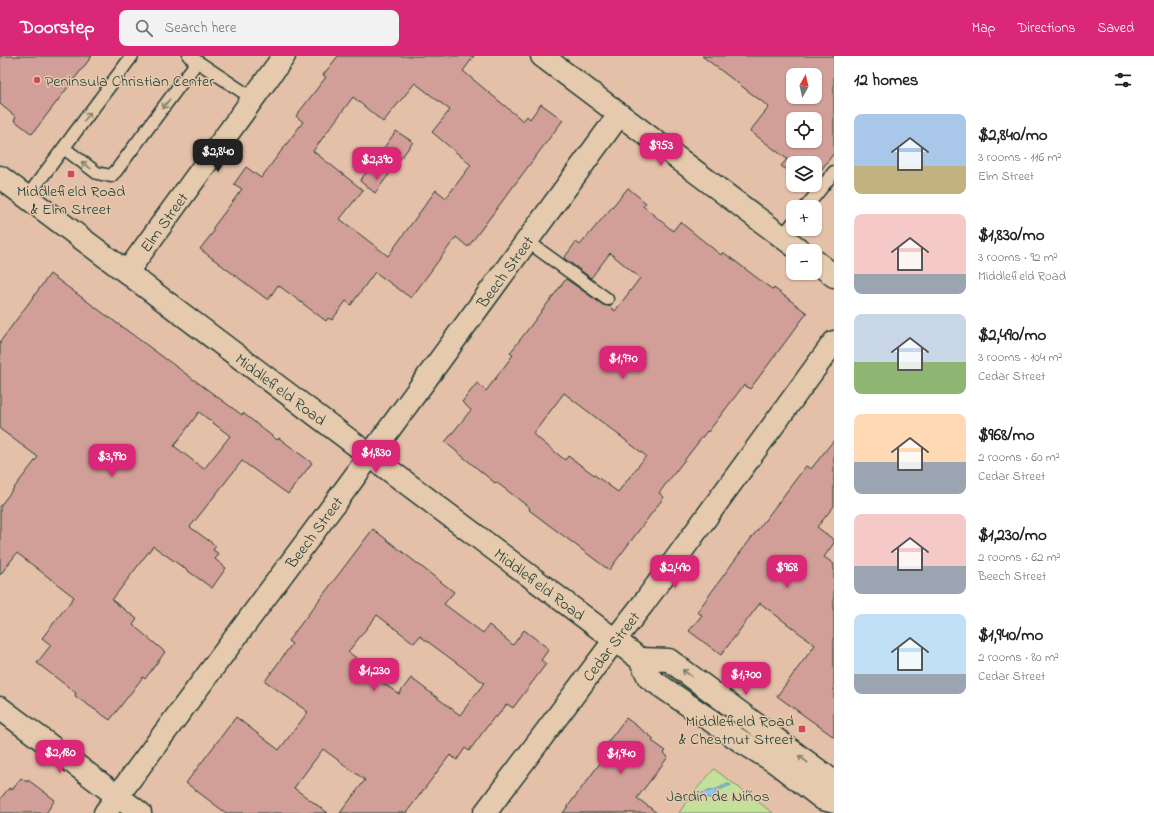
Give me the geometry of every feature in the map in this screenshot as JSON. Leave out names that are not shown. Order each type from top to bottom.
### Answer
[{"type":"street","name":"Elm Street","points":[[127,272],[284,56]]},
{"type":"street","points":[[542,56],[619,115],[786,229]]},
{"type":"street","name":"Beech Street","points":[[111,805],[347,487],[619,115]]},
{"type":"street","name":"Middlefield Road","points":[[0,177],[614,641],[640,659],[649,678],[742,742],[775,762],[823,799],[834,802]]},
{"type":"street","points":[[822,267],[834,276]]},
{"type":"street","name":"Cedar Street","points":[[485,813],[645,602],[834,342]]},
{"type":"street","points":[[640,659],[669,660],[834,782]]},
{"type":"street","points":[[0,708],[111,805],[140,813]]},
{"type":"lane","points":[[27,197],[65,149],[132,56]]},
{"type":"lane","points":[[65,149],[97,173],[110,176],[116,171],[193,59],[252,98]]},
{"type":"lane","points":[[812,200],[834,172]]},
{"type":"lane","points":[[527,241],[607,299]]},
{"type":"green space","name":"Jardin de Niños","points":[[714,769],[773,813],[679,813],[689,798]]},
{"type":"water","points":[[727,784],[731,785],[717,791],[712,799],[704,796],[689,801],[691,796],[717,789]]},
{"type":"building","name":"Peninsula Christian Center","points":[[0,56],[92,56],[32,134],[14,120],[16,117],[0,104]]},
{"type":"building","points":[[338,56],[474,56],[463,71],[523,121],[527,116],[530,119],[541,104],[563,120],[468,247],[456,237],[411,298],[375,272],[351,305],[346,301],[332,320],[328,318],[326,321],[278,285],[268,300],[200,249],[214,231],[212,229],[242,189],[234,184],[246,167],[261,178],[303,122],[296,116],[326,77],[323,75]],"holes":[[[415,83],[450,110],[432,132],[471,165],[446,198],[436,190],[388,256],[340,219],[363,190],[313,151],[353,97],[383,122]]]},
{"type":"building","points":[[702,56],[834,56],[834,153],[822,169],[822,156],[786,156],[786,158],[750,131],[769,107]]},
{"type":"building","points":[[396,131],[413,142],[375,193],[360,181]]},
{"type":"building","points":[[786,160],[786,169],[781,166]]},
{"type":"building","points":[[628,188],[646,203],[643,206],[673,231],[680,222],[721,255],[723,252],[773,290],[774,288],[807,313],[750,389],[744,385],[659,493],[664,497],[609,570],[529,510],[530,508],[496,482],[495,483],[445,442],[471,410],[462,402],[477,383],[486,391],[513,355],[510,353],[566,279],[603,305],[609,306],[615,311],[640,278],[610,253],[591,278],[564,258],[576,242],[580,245]],"holes":[[[564,393],[646,456],[618,492],[568,456],[565,460],[533,434]]]},
{"type":"building","points":[[50,274],[242,415],[243,413],[277,440],[279,438],[312,463],[288,494],[242,461],[190,527],[216,546],[213,550],[219,554],[215,559],[226,568],[212,588],[153,546],[112,600],[137,619],[133,625],[165,652],[145,679],[143,677],[110,720],[75,696],[76,693],[37,663],[51,645],[42,638],[74,597],[17,553],[0,575],[0,506],[38,457],[0,429],[0,342]],"holes":[[[199,412],[230,436],[204,469],[174,446]]]},
{"type":"building","points":[[834,440],[834,506],[817,527],[834,540],[834,543],[824,557],[834,564],[834,737],[777,696],[815,645],[760,603],[721,655],[689,631],[702,615],[697,612],[806,466],[811,469]]},
{"type":"building","points":[[373,529],[454,592],[444,604],[483,633],[489,625],[513,645],[524,630],[549,649],[541,660],[546,664],[513,708],[507,704],[496,718],[495,716],[469,751],[465,748],[457,760],[450,755],[406,813],[340,813],[365,780],[323,749],[294,788],[328,813],[226,813],[186,783],[236,717],[279,750],[308,712],[265,681],[292,644],[288,641]],"holes":[[[377,615],[414,643],[420,636],[484,683],[460,715],[411,678],[399,694],[354,664],[358,659],[348,652]]]},
{"type":"building","points":[[626,718],[654,739],[652,741],[666,751],[664,753],[668,757],[637,798],[657,813],[563,813],[612,747],[607,743]]},
{"type":"building","points":[[21,778],[27,782],[28,780],[55,800],[46,813],[0,813],[0,799],[9,788],[12,790]]},
{"type":"place","name":"Peninsula Christian Center","points":[[37,80]]},
{"type":"place","name":"Middlefield Road & Elm Street","points":[[71,174]]},
{"type":"place","name":"Middlefield Road & Chestnut Street","points":[[802,729]]}]
